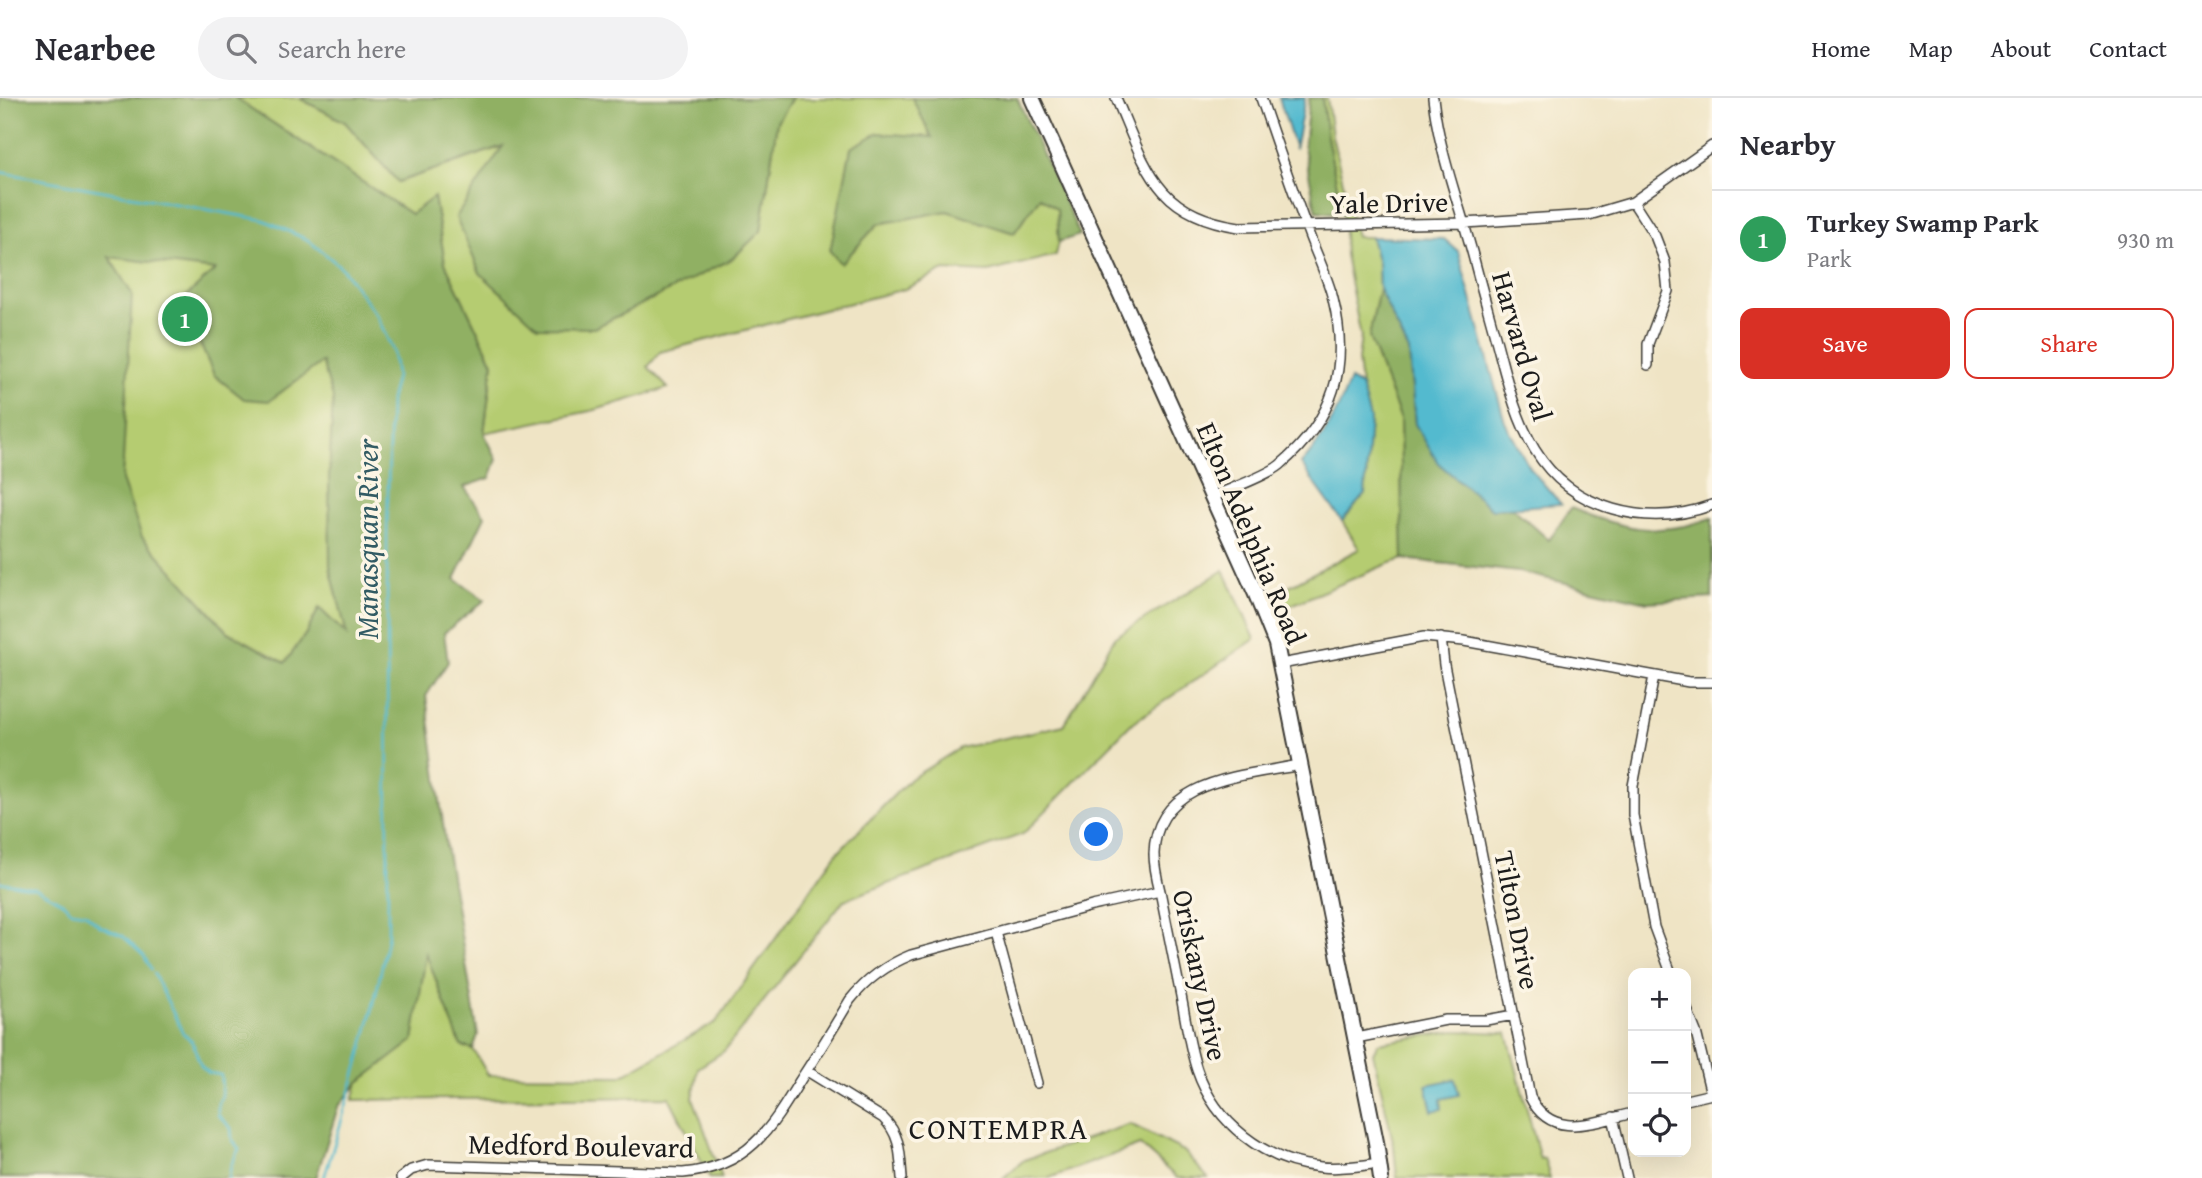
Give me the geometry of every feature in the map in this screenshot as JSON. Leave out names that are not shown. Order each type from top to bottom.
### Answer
[{"type":"main road","name":"Elton Adelphia Road","points":[[1032,98],[1270,628],[1281,664],[1356,1038],[1381,1178]]},
{"type":"street","name":"Yale Drive","points":[[1116,98],[1148,170],[1172,201],[1199,218],[1239,227],[1465,223],[1589,215],[1633,202],[1712,146]]},
{"type":"street","points":[[1212,497],[1277,467],[1303,443],[1321,420],[1335,386],[1340,361],[1341,338],[1332,297],[1261,98]]},
{"type":"street","name":"Harvard Oval","points":[[1433,98],[1436,123],[1516,413],[1531,446],[1564,484],[1591,500],[1620,512],[1670,516],[1712,505]]},
{"type":"street","points":[[1633,202],[1655,236],[1665,262],[1668,292],[1648,344],[1648,365]]},
{"type":"street","points":[[1281,664],[1423,637],[1689,682],[1712,682]]},
{"type":"street","name":"Tilton Drive","points":[[1441,638],[1444,665],[1530,1097],[1539,1112],[1555,1122],[1568,1125],[1580,1125],[1628,1113]]},
{"type":"street","points":[[1654,676],[1633,786],[1633,816],[1654,927],[1669,968]]},
{"type":"street","name":"Oriskany Drive","points":[[1300,765],[1210,783],[1182,797],[1167,813],[1157,835],[1154,863],[1197,1070],[1225,1119],[1264,1150],[1295,1162],[1330,1168],[1379,1163]]},
{"type":"street","name":"Medford Boulevard","points":[[401,1178],[411,1170],[428,1165],[560,1174],[683,1173],[715,1166],[743,1153],[761,1139],[778,1118],[850,1000],[877,972],[911,955],[1092,906],[1160,891]]},
{"type":"street","points":[[996,932],[1037,1083]]},
{"type":"street","points":[[1356,1038],[1446,1020],[1486,1020],[1514,1015]]},
{"type":"street","points":[[1691,1020],[1712,1094],[1691,1099]]},
{"type":"street","points":[[807,1071],[889,1124],[898,1140],[902,1178]]},
{"type":"street","points":[[1613,1117],[1627,1178]]},
{"type":"green space","points":[[0,98],[235,98],[411,214],[434,197],[445,263],[493,363],[484,433],[497,459],[490,478],[464,487],[485,516],[455,579],[485,600],[444,633],[448,662],[426,696],[446,846],[478,1035],[473,1049],[461,1046],[426,954],[413,1041],[358,1083],[338,1107],[316,1178],[0,1178]],"holes":[[[109,257],[215,270],[181,301],[214,375],[244,399],[269,401],[322,362],[333,398],[329,477],[330,567],[347,635],[319,608],[307,632],[285,663],[228,632],[142,537],[122,480],[132,294]]]},
{"type":"green space","points":[[235,98],[299,98],[345,122],[398,182],[504,146],[594,328],[732,259],[761,231],[777,122],[792,98],[912,98],[933,138],[878,133],[841,263],[878,224],[947,211],[1014,233],[1040,197],[1057,209],[1059,242],[1056,255],[988,272],[944,270],[905,289],[660,352],[648,367],[668,388],[595,410],[484,433],[493,363],[445,263],[434,197],[411,214]]},
{"type":"green space","points":[[299,98],[792,98],[777,122],[761,231],[732,259],[594,328],[538,327],[480,273],[456,217],[503,146],[398,182],[345,122]]},
{"type":"green space","points":[[912,98],[1017,98],[1080,235],[1059,242],[1057,209],[1040,197],[1014,233],[947,211],[878,224],[841,264],[830,251],[851,148],[878,133],[932,137]]},
{"type":"green space","points":[[1309,98],[1322,98],[1343,214],[1316,211],[1304,147]]},
{"type":"green space","points":[[1322,98],[1327,98],[1332,136],[1356,237],[1371,237],[1378,264],[1379,289],[1369,337],[1400,417],[1403,559],[1280,610],[1274,594],[1359,549],[1342,521],[1365,494],[1370,419],[1361,386],[1358,360],[1361,337],[1345,255],[1343,214]]},
{"type":"green space","points":[[0,175],[309,216],[430,422],[330,567],[348,636],[319,609],[285,663],[228,632],[168,566],[0,658]]},
{"type":"green space","points":[[1379,289],[1409,351],[1415,424],[1492,509],[1513,508],[1549,540],[1571,508],[1624,526],[1641,528],[1675,528],[1712,518],[1712,598],[1647,602],[1519,572],[1403,559],[1400,417],[1369,337]]},
{"type":"green space","points":[[1224,570],[1255,639],[1131,724],[1023,834],[844,900],[724,1051],[698,1068],[693,1098],[722,1178],[710,1178],[669,1097],[353,1100],[358,1083],[413,1040],[426,953],[461,1046],[473,1049],[488,1075],[621,1076],[716,1022],[836,854],[910,779],[960,748],[1064,725],[1115,637]]},
{"type":"green space","points":[[1455,1031],[1507,1033],[1540,1159],[1544,1158],[1550,1178],[1397,1178],[1394,1146],[1373,1053],[1378,1043]]},
{"type":"green space","points":[[1130,1124],[1184,1151],[1208,1178],[1177,1178],[1140,1145],[1049,1178],[1003,1178],[1024,1160]]},
{"type":"water","points":[[1279,98],[1305,98],[1295,149]]},
{"type":"water","points":[[1371,237],[1444,239],[1458,251],[1505,422],[1529,467],[1561,504],[1492,509],[1438,463],[1415,424],[1409,351],[1379,289],[1378,264]]},
{"type":"water","points":[[1350,380],[1361,386],[1370,419],[1365,494],[1342,521],[1301,464],[1330,424]]},
{"type":"water","points":[[1455,1079],[1459,1095],[1441,1099],[1442,1109],[1432,1111],[1426,1085]]},
{"type":"waterway","name":"Manasquan River","points":[[0,172],[264,220],[308,240],[342,268],[377,316],[393,351],[396,376],[390,400],[387,537],[388,934],[368,1026],[324,1178]]},
{"type":"waterway","points":[[0,882],[36,888],[72,911],[85,913],[100,926],[123,936],[144,956],[151,969]]},
{"type":"waterway","points":[[154,974],[183,1033],[192,1041],[201,1066],[209,1073],[221,1075],[222,1096],[218,1103],[218,1115],[231,1128],[232,1139],[239,1149],[231,1165],[229,1178]]},
{"type":"place","name":"Turkey Swamp Park","points":[[185,319]]},
{"type":"district","name":"CONTEMPRA","points":[[999,1128]]}]
